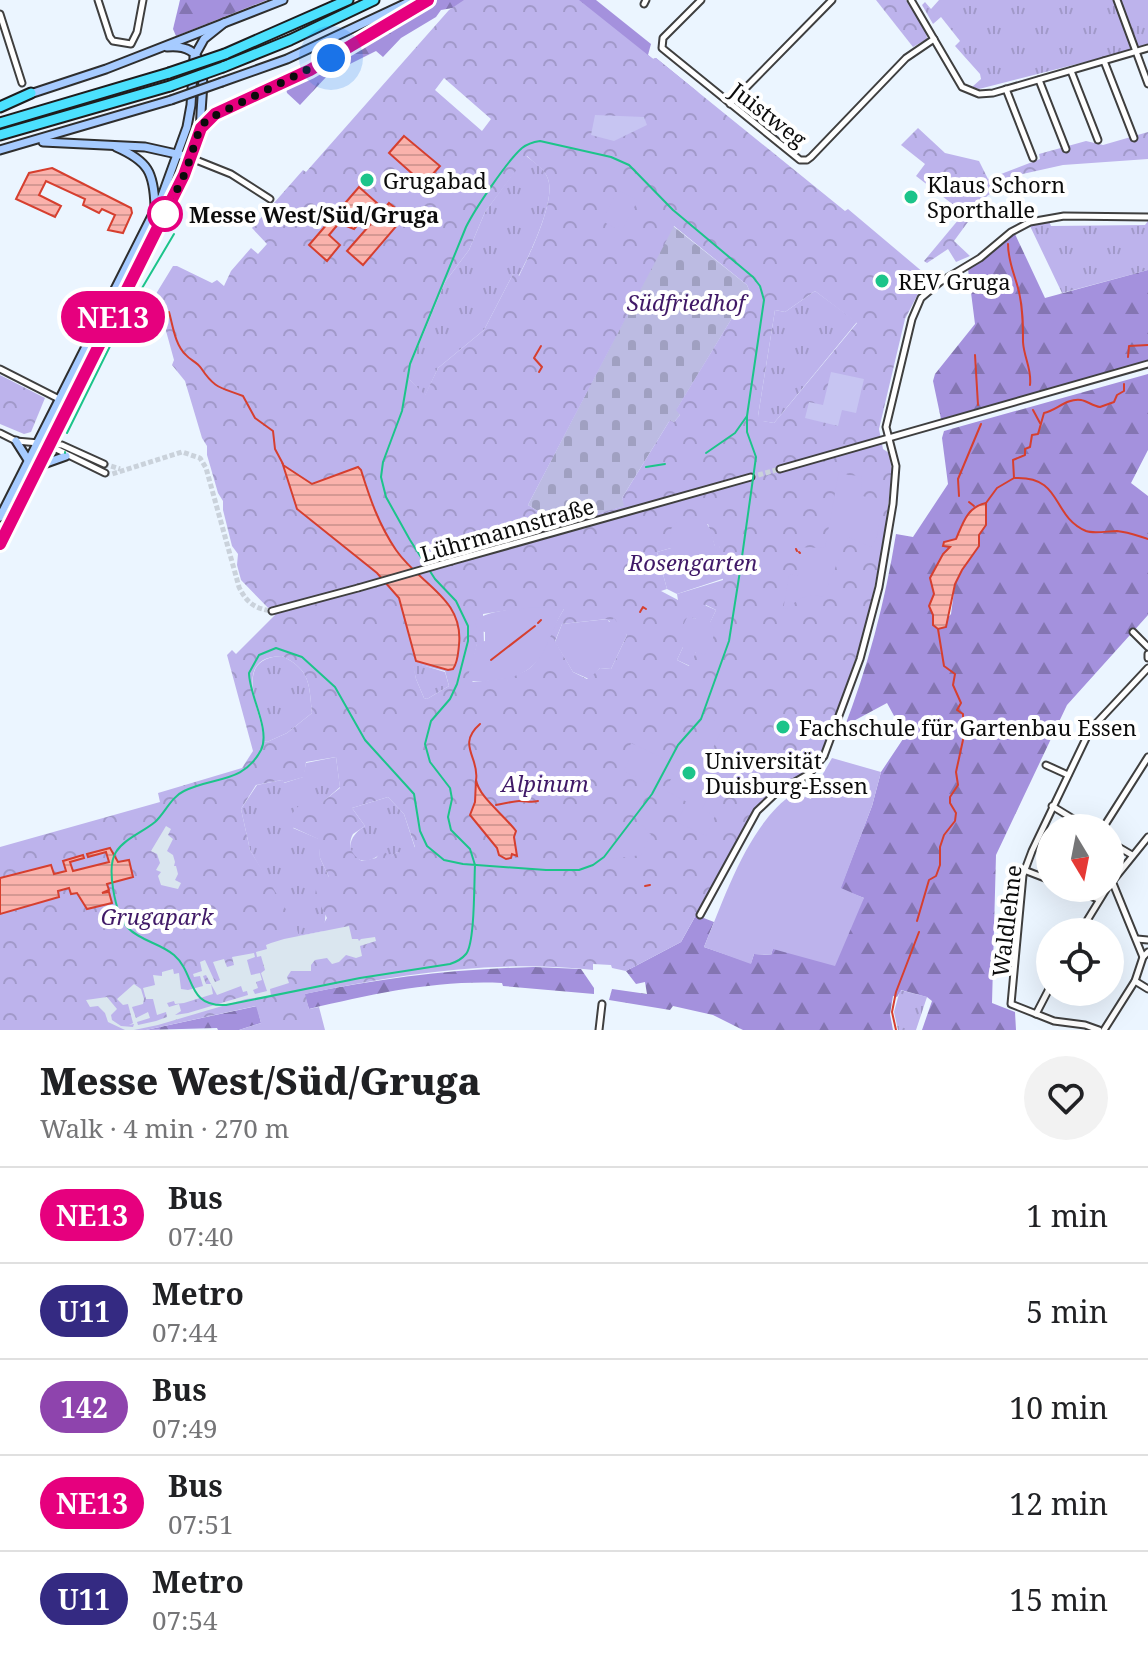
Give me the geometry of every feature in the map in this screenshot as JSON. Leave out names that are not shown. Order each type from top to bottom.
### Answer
[{"type":"highway","points":[[0,123],[225,54],[348,0]]},
{"type":"highway","points":[[0,135],[170,86],[223,67],[290,40],[374,0]]},
{"type":"highway","points":[[0,105],[31,93]]},
{"type":"main road","points":[[31,93],[161,48],[283,0]]},
{"type":"main road","points":[[0,150],[171,100],[287,59],[413,0]]},
{"type":"main road","points":[[201,128],[215,114],[310,70],[428,0]]},
{"type":"main road","points":[[0,517],[155,209],[179,155],[191,105],[195,54],[207,35],[224,23]]},
{"type":"main road","points":[[0,544],[191,158],[201,128],[202,72],[195,54],[180,46],[161,48]]},
{"type":"main road","points":[[33,141],[145,147],[191,158]]},
{"type":"main road","points":[[112,145],[133,154],[148,168],[155,190],[155,209]]},
{"type":"main road","points":[[16,441],[28,460]]},
{"type":"main road","points":[[38,466],[66,456]]},
{"type":"street","points":[[98,0],[110,37],[113,41],[131,44],[137,32],[143,0]]},
{"type":"street","name":"Juistweg","points":[[701,0],[663,38],[662,48],[800,160],[807,160],[906,58],[934,39]]},
{"type":"street","points":[[730,104],[832,0]]},
{"type":"street","points":[[911,0],[959,82],[966,90],[985,94],[1148,48]]},
{"type":"street","points":[[1117,0],[1148,84]]},
{"type":"street","points":[[0,14],[22,83]]},
{"type":"street","points":[[1104,61],[1134,138]]},
{"type":"street","points":[[1071,71],[1098,140]]},
{"type":"street","points":[[1039,80],[1066,149]]},
{"type":"street","points":[[1006,89],[1033,158]]},
{"type":"street","points":[[191,158],[231,174],[270,199]]},
{"type":"street","points":[[700,915],[753,817],[776,793],[816,767],[836,727],[860,659],[888,539],[896,473],[886,427],[912,319],[921,298],[980,258],[1011,232],[1030,222],[1056,216],[1148,217]]},
{"type":"street","points":[[780,469],[1148,364]]},
{"type":"street","points":[[0,369],[60,399]]},
{"type":"street","points":[[0,433],[16,441],[62,445],[104,464]]},
{"type":"street","points":[[48,444],[66,456],[105,473]]},
{"type":"street","name":"Lührmannstraße","points":[[272,611],[751,477]]},
{"type":"street","points":[[1133,632],[1148,647]]},
{"type":"street","name":"Waldlehne","points":[[1036,1014],[1011,1002],[1015,988],[1024,870],[1090,730],[1148,668]]},
{"type":"street","points":[[1112,814],[1148,757]]},
{"type":"street","points":[[1046,765],[1068,775]]},
{"type":"street","points":[[1052,806],[1065,814]]},
{"type":"street","points":[[1124,866],[1148,837]]},
{"type":"street","points":[[1124,850],[1132,855]]},
{"type":"street","points":[[1024,870],[1036,875]]},
{"type":"street","points":[[1121,902],[1143,957]]},
{"type":"street","points":[[1137,939],[1148,940]]},
{"type":"street","points":[[1040,1006],[1036,1014],[1054,1021],[1102,1030],[1135,981],[1143,957],[1148,952]]},
{"type":"street","points":[[1135,981],[1148,989]]},
{"type":"street","points":[[599,1030],[602,1004]]},
{"type":"green space","points":[[180,0],[267,0],[176,36],[173,29]]},
{"type":"green space","points":[[433,0],[499,0],[441,10],[436,17],[401,38],[383,57],[376,51],[328,75],[300,105],[287,93],[286,88],[382,34]]},
{"type":"green space","name":"Grugapark","points":[[464,0],[579,0],[653,59],[656,58],[845,211],[848,209],[924,273],[921,288],[905,319],[879,429],[883,449],[889,453],[892,471],[885,536],[865,632],[822,753],[805,773],[772,792],[751,815],[681,942],[626,971],[612,968],[611,965],[593,964],[593,970],[484,967],[376,980],[305,994],[309,1009],[319,1007],[325,1030],[239,1030],[261,1023],[256,1006],[146,1030],[0,1030],[0,847],[160,802],[158,793],[242,768],[253,751],[227,655],[232,650],[236,654],[275,615],[241,580],[238,554],[232,546],[207,446],[185,381],[172,365],[174,360],[160,309],[141,343],[137,331],[140,320],[173,266],[212,283],[217,280],[224,286],[231,271],[251,248],[258,254],[267,244],[252,228],[303,170],[306,172],[449,10]],"holes":[[[444,78],[491,119],[482,131],[435,90]],[[527,156],[544,172],[549,189],[545,214],[535,242],[519,276],[513,274],[484,330],[438,368],[425,395],[408,378],[410,366],[445,282],[469,250],[485,212]],[[674,226],[747,285],[749,290],[676,410],[680,415],[674,422],[670,420],[622,498],[624,506],[560,525],[528,505]],[[815,291],[857,323],[774,423],[763,421],[763,417],[758,416],[775,310],[785,312]],[[284,466],[312,484],[361,470],[375,515],[397,552],[413,570],[448,670],[416,661],[399,598],[377,573],[297,509]],[[708,524],[715,547],[719,546],[723,580],[677,594],[678,600],[661,591],[667,589],[657,552],[671,548]],[[706,605],[716,610],[689,666],[677,660],[683,647],[688,616],[695,619]],[[564,609],[535,664],[527,670],[498,679],[473,682],[469,678],[477,644],[484,643],[483,614]],[[607,619],[627,635],[611,669],[600,668],[587,679],[573,672],[555,641],[562,624]],[[282,656],[291,661],[307,679],[312,713],[287,733],[264,741],[255,703],[253,676],[257,666],[266,659]],[[413,663],[445,671],[449,686],[424,698],[416,679]],[[336,757],[340,788],[321,803],[302,803],[289,818],[292,827],[318,839],[320,858],[329,877],[317,883],[315,895],[327,918],[324,931],[299,936],[250,850],[241,809],[256,785],[282,780],[283,783],[304,777],[306,762]],[[388,797],[404,814],[415,847],[397,852],[386,860],[387,854],[382,850],[376,858],[362,861],[351,849],[353,834],[365,826],[352,808]]]},
{"type":"green space","points":[[558,0],[596,0],[651,44],[648,55],[699,93]]},
{"type":"green space","points":[[876,0],[906,0],[926,29],[927,39],[913,47]]},
{"type":"green space","points":[[939,0],[1148,0],[1148,46],[979,89],[972,87],[981,79],[980,74],[955,46],[960,41],[941,17],[933,24],[922,5],[925,2],[931,9]]},
{"type":"green space","points":[[918,128],[945,153],[979,161],[988,179],[1040,159],[1039,154],[1086,141],[1103,145],[1148,132],[1148,159],[1063,165],[1018,175],[987,196],[954,241],[970,256],[956,262],[948,249],[927,263],[924,261],[964,213],[916,176],[925,164],[901,145]]},
{"type":"green space","points":[[526,156],[544,172],[549,189],[545,214],[534,243],[518,277],[513,274],[484,330],[438,368],[425,396],[408,378],[410,366],[445,282],[469,250],[485,212]]},
{"type":"green space","points":[[618,190],[638,200],[623,228],[619,226],[617,229],[602,221]]},
{"type":"green space","points":[[1049,221],[1051,226],[1145,225],[1148,221],[1148,270],[1062,293],[1030,226]]},
{"type":"green space","name":"Südfriedhof","points":[[673,226],[747,285],[749,290],[677,409],[680,415],[674,422],[670,420],[622,498],[625,506],[560,525],[528,505]]},
{"type":"green space","points":[[1015,234],[1045,298],[1148,270],[1148,361],[941,419],[933,381],[935,374],[975,324],[968,269]]},
{"type":"green space","points":[[815,291],[857,322],[774,423],[762,421],[758,416],[775,310],[785,312]]},
{"type":"green space","points":[[1148,374],[1148,450],[1131,483],[1148,496],[1148,615],[1067,705],[996,855],[992,1003],[1015,1012],[1016,1030],[922,1030],[932,1001],[901,990],[897,997],[893,996],[890,1014],[893,1030],[743,1030],[713,1015],[673,1006],[670,1010],[609,1000],[612,989],[647,994],[645,982],[636,984],[626,971],[681,942],[696,915],[714,922],[704,947],[751,963],[754,954],[771,955],[773,948],[864,898],[840,889],[872,806],[881,772],[905,736],[887,703],[848,724],[843,731],[875,634],[896,534],[913,537],[948,484],[942,438],[944,431]],"holes":[[[985,503],[986,525],[979,535],[979,546],[955,584],[951,614],[938,629],[933,625],[934,594],[930,578],[956,540],[966,517]]]},
{"type":"green space","points":[[0,375],[45,398],[31,432],[24,434],[0,424]]},
{"type":"green space","points":[[839,471],[862,476],[861,495],[883,501],[877,537],[871,547],[848,537],[823,597],[806,597],[783,611],[789,574],[799,576],[794,547],[825,548]]},
{"type":"green space","name":"Rosengarten","points":[[691,518],[702,520],[709,526],[715,546],[719,545],[728,577],[677,594],[667,589],[657,552],[671,548],[670,535],[675,524]]},
{"type":"green space","points":[[702,604],[716,610],[710,623],[716,631],[705,655],[696,652],[690,666],[677,660],[683,647],[677,639],[688,615],[695,619]]},
{"type":"green space","points":[[564,609],[542,654],[527,670],[501,679],[470,681],[468,676],[477,643],[485,641],[485,632],[477,630],[475,621],[505,610]]},
{"type":"green space","points":[[614,618],[627,635],[611,669],[600,668],[589,679],[573,672],[555,642],[562,624],[608,619],[609,622]]},
{"type":"green space","points":[[282,656],[298,667],[307,679],[312,713],[287,733],[267,742],[264,741],[253,677],[257,666],[266,659]]},
{"type":"green space","points":[[412,662],[445,672],[449,686],[424,698]]},
{"type":"green space","name":"Universität Duisburg-Essen","points":[[708,712],[722,730],[698,778],[713,787],[702,809],[715,816],[706,836],[677,822],[687,802],[665,790]]},
{"type":"green space","points":[[631,743],[663,758],[649,784],[624,771],[633,751],[629,749]]},
{"type":"green space","points":[[336,757],[340,787],[293,828],[319,839],[320,858],[329,877],[324,931],[299,936],[250,850],[241,809],[257,785],[282,780],[284,783],[303,777],[306,763]]},
{"type":"green space","points":[[832,758],[881,772],[872,806],[841,888],[864,898],[835,966],[773,949],[771,955],[754,954],[751,964],[704,947],[730,884],[763,823],[794,793],[811,799]]},
{"type":"green space","points":[[388,797],[404,814],[414,851],[397,852],[386,861],[379,855],[363,861],[352,854],[350,848],[356,833],[365,826],[352,808]]},
{"type":"green space","points":[[636,823],[646,827],[645,831],[651,834],[641,855],[605,860]]},
{"type":"green space","points":[[534,967],[581,969],[594,988],[594,994],[503,986],[502,983],[453,984],[381,993],[309,1009],[304,994],[419,975]]},
{"type":"green space","points":[[900,990],[927,997],[916,1030],[898,1030],[894,1012]]},
{"type":"green space","points":[[257,1006],[261,1023],[239,1030],[146,1030]]},
{"type":"shaded area","points":[[595,115],[644,117],[647,125],[614,141],[591,135]]},
{"type":"shaded area","points":[[404,136],[440,166],[424,184],[389,153]]},
{"type":"shaded area","points":[[52,168],[131,208],[132,213],[123,233],[108,230],[115,215],[102,209],[99,213],[83,205],[85,199],[46,181],[39,195],[61,206],[55,217],[16,199],[29,173]]},
{"type":"shaded area","points":[[359,187],[377,203],[354,229],[339,223],[329,235],[340,245],[327,261],[309,245]]},
{"type":"shaded area","points":[[389,203],[405,216],[363,265],[347,251]]},
{"type":"shaded area","points":[[831,372],[864,379],[856,413],[842,410],[838,426],[805,418],[809,402],[823,405]]},
{"type":"shaded area","points":[[283,465],[312,484],[358,467],[361,470],[376,512],[396,550],[455,615],[459,645],[453,669],[416,661],[399,598],[377,573],[297,509]]},
{"type":"shaded area","points":[[986,503],[986,525],[979,535],[979,546],[955,584],[946,627],[938,629],[933,625],[929,606],[934,594],[930,578],[950,547],[943,546],[944,542],[956,539],[970,512]]},
{"type":"shaded area","points":[[476,780],[487,799],[516,831],[517,856],[512,854],[511,858],[506,859],[499,855],[497,848],[470,815],[475,802]]},
{"type":"shaded area","points":[[166,826],[171,829],[168,835],[173,839],[167,851],[173,855],[178,874],[175,880],[181,883],[178,889],[161,885],[158,876],[161,872],[156,870],[160,863],[157,854],[151,851]]},
{"type":"shaded area","points":[[110,848],[118,862],[129,860],[133,877],[107,884],[109,890],[102,893],[109,892],[112,903],[87,909],[77,893],[71,894],[69,888],[58,891],[59,897],[0,914],[0,878],[51,865],[54,874],[66,871],[63,861],[83,855],[84,858],[70,862],[73,871],[109,862],[106,852],[88,857],[87,854]]},
{"type":"shaded area","points":[[349,926],[352,939],[359,941],[375,937],[376,941],[360,946],[362,956],[346,955],[332,964],[327,958],[315,960],[311,971],[291,971],[287,977],[289,983],[270,989],[271,996],[246,999],[134,1030],[125,1030],[108,1022],[98,1006],[90,1007],[86,1000],[107,997],[117,1009],[111,1015],[112,1020],[121,1026],[133,1027],[134,1024],[129,1025],[133,1023],[128,1004],[123,1005],[117,999],[134,984],[141,989],[144,999],[143,1004],[132,1007],[136,1018],[148,1012],[150,1018],[137,1022],[138,1025],[156,1021],[167,1017],[166,1012],[157,1015],[153,999],[146,999],[143,988],[155,985],[153,975],[162,976],[162,972],[173,969],[174,974],[179,973],[181,989],[188,990],[203,986],[200,976],[194,977],[193,974],[202,971],[200,962],[205,960],[215,982],[220,980],[213,962],[224,959],[227,967],[234,965],[232,957],[254,953],[255,957],[247,960],[251,975],[260,973],[262,980],[256,982],[258,988],[253,990],[255,994],[267,991],[261,973],[265,970],[261,956],[257,957],[256,952],[284,939]],"holes":[[[211,984],[217,995],[241,986],[248,995],[175,1015],[181,1011],[179,1004],[169,1007],[167,1003],[184,1003],[213,994]]]},
{"type":"waterway","points":[[1008,244],[1019,292],[1030,385]]},
{"type":"waterway","points":[[150,328],[159,314],[169,312],[182,351],[214,384],[243,396],[255,418],[273,431],[275,449],[283,464]]},
{"type":"waterway","points":[[1128,357],[1129,346],[1148,345]]},
{"type":"waterway","points":[[539,372],[542,367],[534,358],[541,346]]},
{"type":"waterway","points":[[975,355],[978,405]]},
{"type":"waterway","points":[[986,503],[997,488],[1014,478],[1013,460],[1025,455],[1032,435],[1038,434],[1044,413],[1076,400],[1100,407],[1114,402],[1117,395],[1124,391],[1124,384]]},
{"type":"waterway","points":[[1033,410],[1040,423]]},
{"type":"waterway","points":[[959,496],[958,479],[981,424]]},
{"type":"waterway","points":[[1015,478],[1041,483],[1067,516],[1086,531],[1117,531],[1148,539]]},
{"type":"waterway","points":[[969,502],[974,506]]},
{"type":"waterway","points":[[640,612],[643,607],[646,609]]},
{"type":"waterway","points":[[538,623],[541,620]]},
{"type":"waterway","points":[[491,660],[535,626]]},
{"type":"waterway","points":[[917,921],[929,880],[936,876],[940,865],[944,835],[955,821],[956,813],[950,797],[958,785],[956,772],[963,740],[963,714],[957,710],[961,703],[953,685],[955,674],[944,666],[938,629]]},
{"type":"waterway","points":[[476,780],[469,745],[473,732],[480,724]]},
{"type":"waterway","points":[[545,791],[552,782]]},
{"type":"waterway","points":[[496,805],[538,801]]},
{"type":"waterway","points":[[645,886],[650,885]]},
{"type":"waterway","points":[[896,1030],[892,1012],[896,992],[919,932]]},
{"type":"tunnel","points":[[105,473],[112,474],[182,452],[200,458],[206,468],[239,587],[252,604],[272,611]]},
{"type":"tunnel","points":[[104,464],[120,469]]},
{"type":"tunnel","points":[[751,477],[780,469]]},
{"type":"railway","points":[[546,870],[463,864],[444,860],[427,846],[420,831],[414,794],[365,740],[335,687],[302,657],[276,648],[259,655],[249,673],[263,733],[261,750],[254,761],[237,774],[179,794],[155,822],[119,847],[113,859],[112,879],[119,911],[127,927],[174,955],[198,995],[213,1004],[226,1005],[360,978],[450,964],[466,954],[473,926],[475,865],[470,849],[451,830],[448,817],[452,799],[450,788],[430,762],[425,744],[431,721],[450,699],[457,684],[468,641],[468,626],[456,601],[435,579],[410,540],[386,497],[381,477],[383,462],[402,411],[410,364],[466,227],[516,154],[526,145],[540,141],[611,157],[629,165],[673,210],[753,277],[760,286],[764,300],[747,416],[747,432],[756,457],[740,571],[729,641],[701,719],[678,745],[652,794],[604,857],[579,870],[546,870]]},
{"type":"railway","points":[[67,433],[122,322],[174,234]]},
{"type":"railway","points":[[706,453],[735,433],[747,416]]},
{"type":"railway","points":[[646,467],[665,464]]},
{"type":"bus line","name":"NE13","points":[[0,544],[184,175],[204,123],[215,114],[310,70],[428,0]]},
{"type":"place","name":"Grugabad","points":[[367,180]]},
{"type":"place","name":"Klaus Schorn Sporthalle","points":[[911,197]]},
{"type":"place","name":"Messe West/Süd/Gruga","points":[[165,214]]},
{"type":"place","name":"REV Gruga","points":[[882,281]]},
{"type":"place","name":"Fachschule für Gartenbau Essen","points":[[783,727]]},
{"type":"place","name":"Universität Duisburg-Essen","points":[[689,773]]},
{"type":"route","points":[[165,214],[162,221],[206,120],[331,58]]},
{"type":"park label","name":"Alpinum","points":[[545,783]]}]
